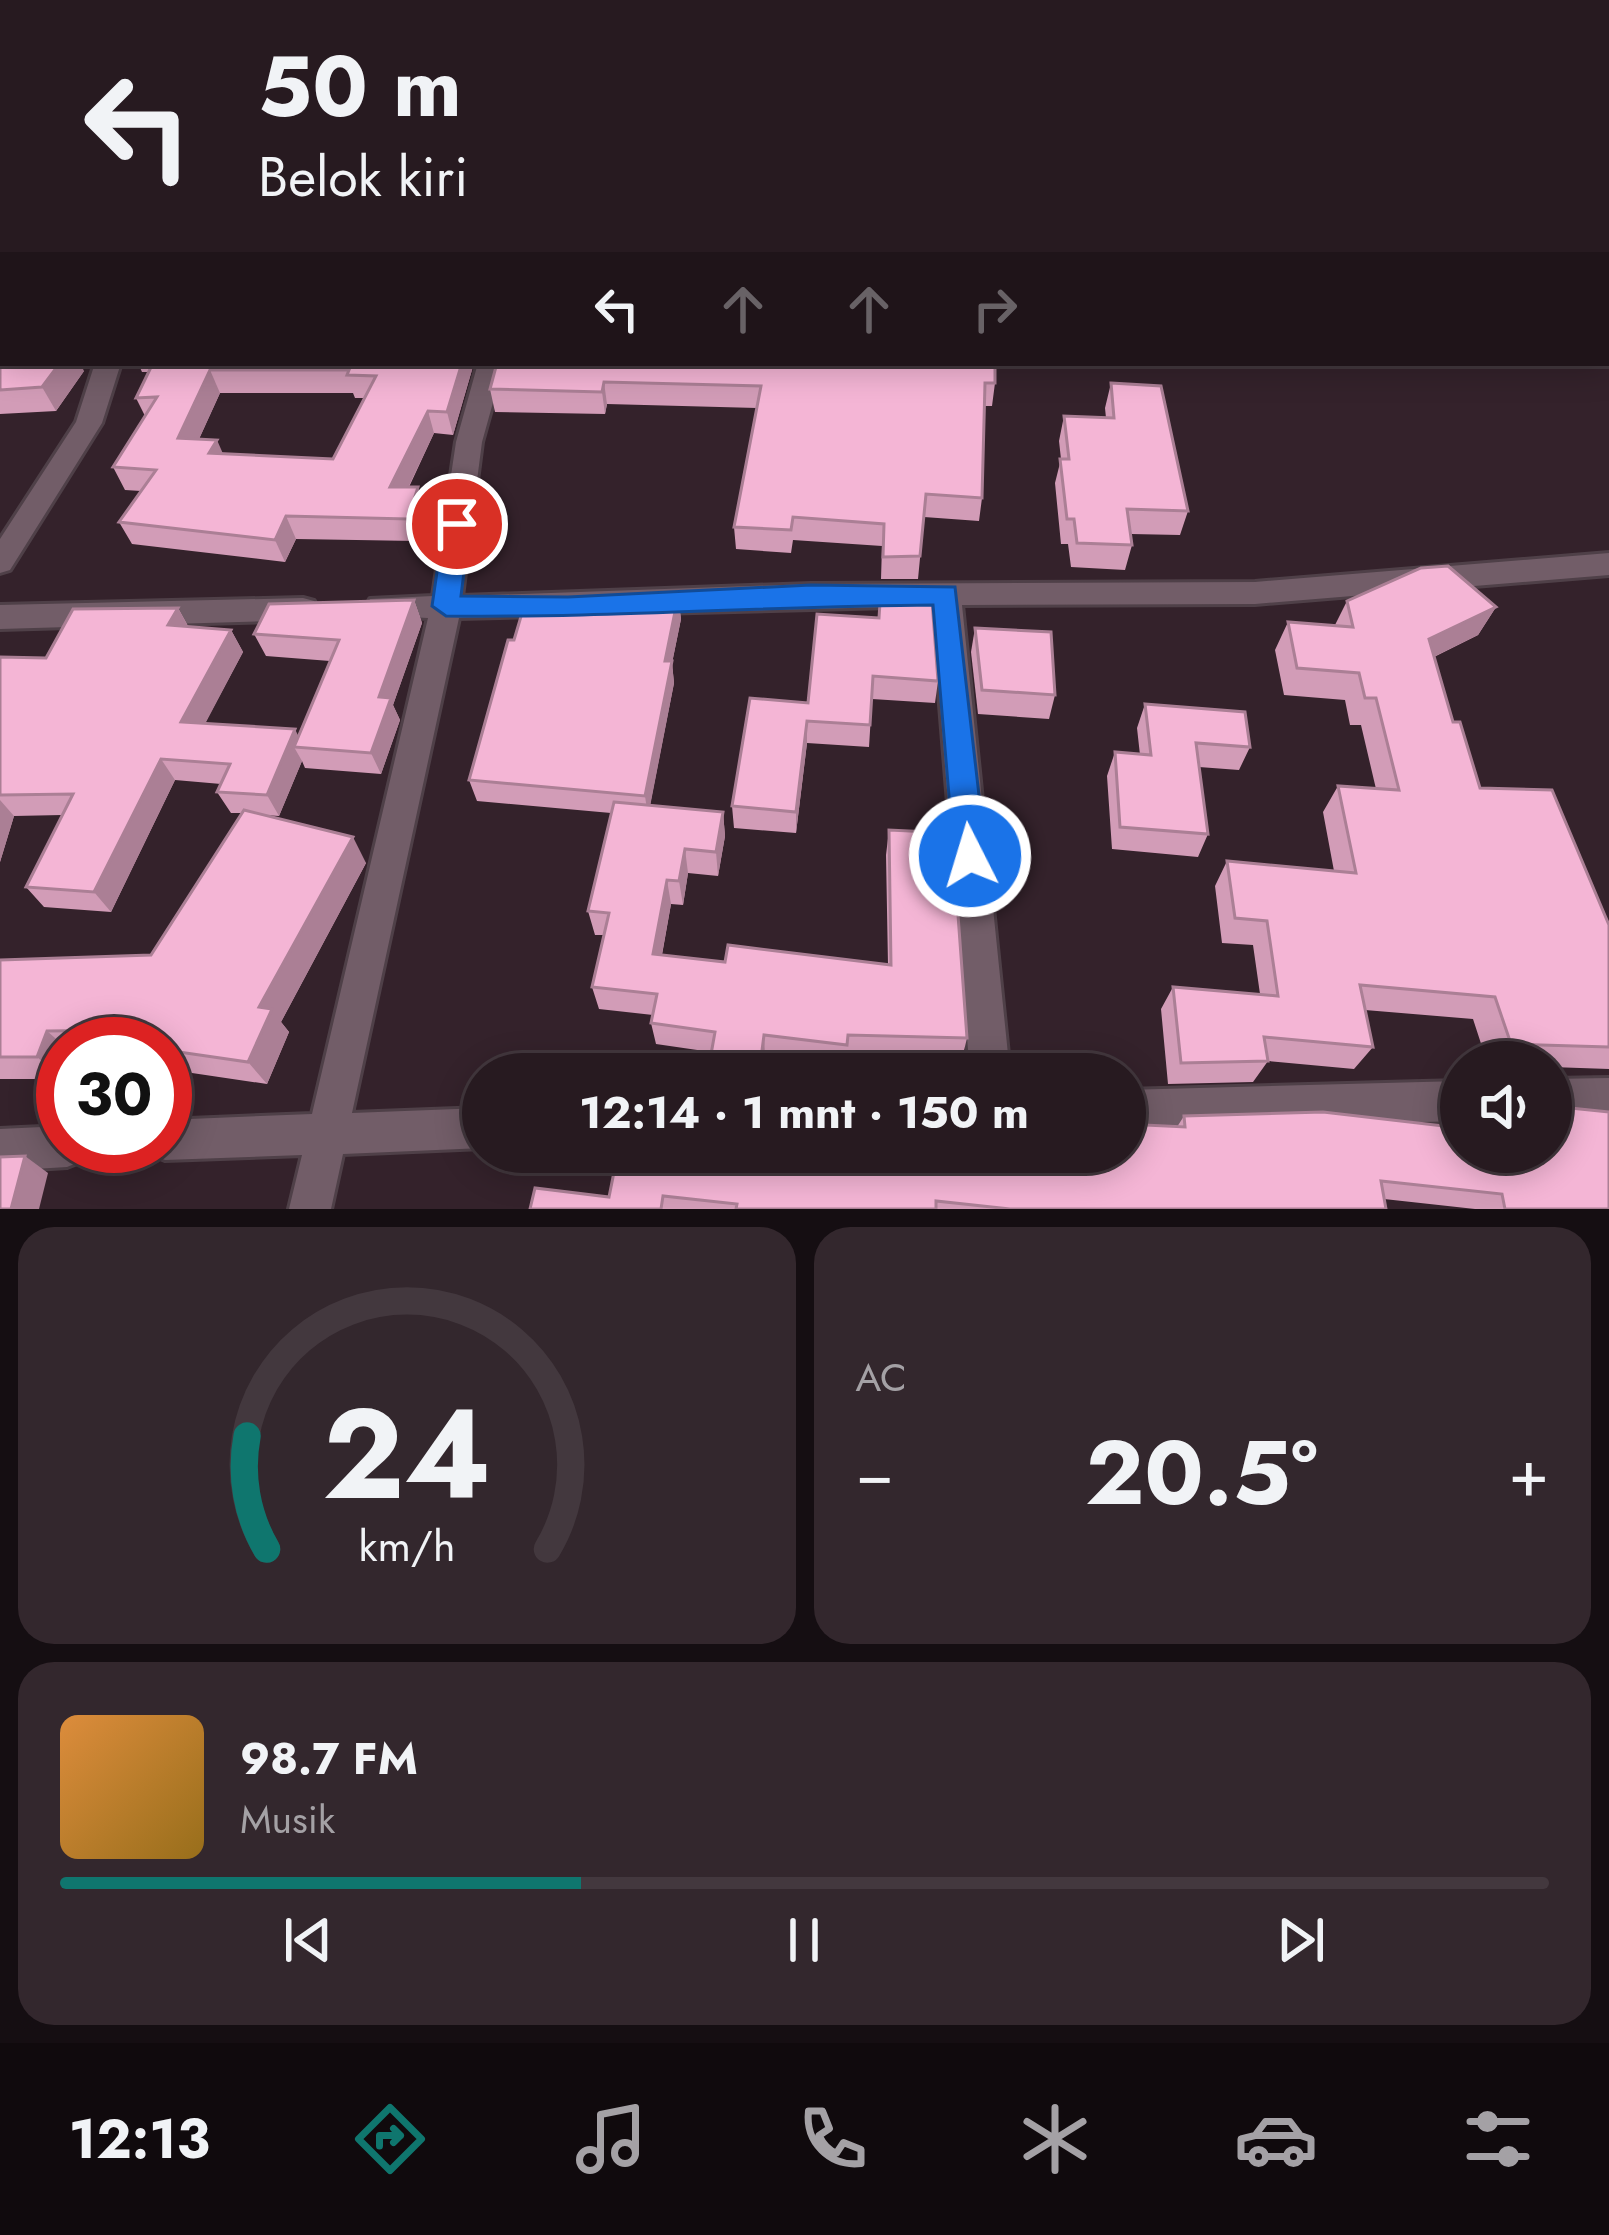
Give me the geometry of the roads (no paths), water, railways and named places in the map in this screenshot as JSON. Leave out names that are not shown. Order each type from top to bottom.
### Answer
[{"type":"street","points":[[0,562],[89,423],[107,366]]},
{"type":"street","points":[[310,1209],[446,606],[469,442],[489,366]]},
{"type":"street","points":[[0,617],[446,606],[568,608],[811,595],[1255,593],[1609,564]]},
{"type":"street","points":[[946,595],[988,1053]]},
{"type":"street","points":[[1572,1099],[1609,1098]]},
{"type":"street","points":[[1146,1109],[1440,1102]]},
{"type":"street","points":[[192,1139],[462,1129]]},
{"type":"street","points":[[0,1150],[36,1148]]}]
